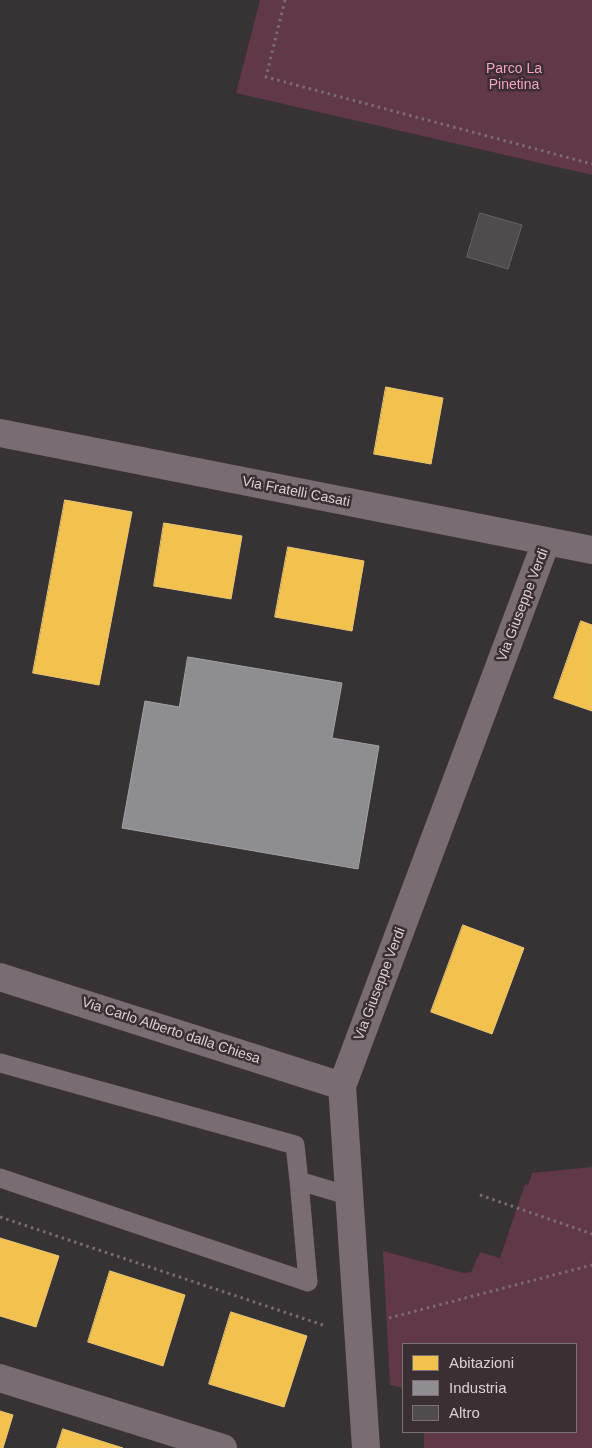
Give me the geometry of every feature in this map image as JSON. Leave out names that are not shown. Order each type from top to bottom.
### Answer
[{"type":"street","name":"Via Fratelli Casati","points":[[0,433],[592,550]]},
{"type":"street","name":"Via Giuseppe Verdi","points":[[366,1448],[342,1086],[546,542]]},
{"type":"street","name":"Via Carlo Alberto dalla Chiesa","points":[[0,976],[342,1086]]},
{"type":"street","points":[[0,1378],[223,1448]]},
{"type":"lane","points":[[0,1063],[295,1145],[308,1282],[0,1178]]},
{"type":"lane","points":[[299,1181],[350,1196]]},
{"type":"path","points":[[285,0],[266,77],[592,164]]},
{"type":"path","points":[[480,1195],[592,1234]]},
{"type":"path","points":[[0,1217],[330,1328],[358,1326],[592,1265]]},
{"type":"green space","name":"Parco La Pinetina","points":[[260,0],[592,0],[592,175],[236,93]]},
{"type":"green space","points":[[592,1167],[592,1448],[424,1448],[424,1433],[577,1433],[577,1343],[402,1343],[402,1388],[390,1385],[383,1251],[464,1273],[471,1272],[480,1252],[500,1258],[525,1184],[528,1185],[532,1173]]},
{"type":"building: Abitazioni","points":[[386,387],[443,398],[431,464],[374,454]]},
{"type":"building: Abitazioni","points":[[65,500],[132,512],[99,685],[33,673]]},
{"type":"building: Abitazioni","points":[[164,523],[242,536],[231,599],[154,586]]},
{"type":"building: Abitazioni","points":[[288,547],[364,561],[352,631],[275,617]]},
{"type":"building: Abitazioni","points":[[581,621],[592,625],[592,711],[554,698]]},
{"type":"building: Abitazioni","points":[[463,925],[524,948],[492,1034],[431,1012]]},
{"type":"building: Abitazioni","points":[[0,1238],[59,1256],[36,1327],[0,1316]]},
{"type":"building: Abitazioni","points":[[110,1271],[185,1295],[163,1366],[88,1342]]},
{"type":"building: Abitazioni","points":[[231,1312],[307,1336],[284,1407],[209,1384]]},
{"type":"building: Abitazioni","points":[[0,1411],[13,1415],[3,1448],[0,1448]]},
{"type":"building: Abitazioni","points":[[63,1429],[123,1448],[57,1448]]},
{"type":"building: Industria","points":[[188,657],[342,683],[332,738],[379,746],[358,869],[122,828],[145,701],[179,707]]},
{"type":"building: Altro","points":[[480,213],[522,225],[508,269],[467,257]]}]
